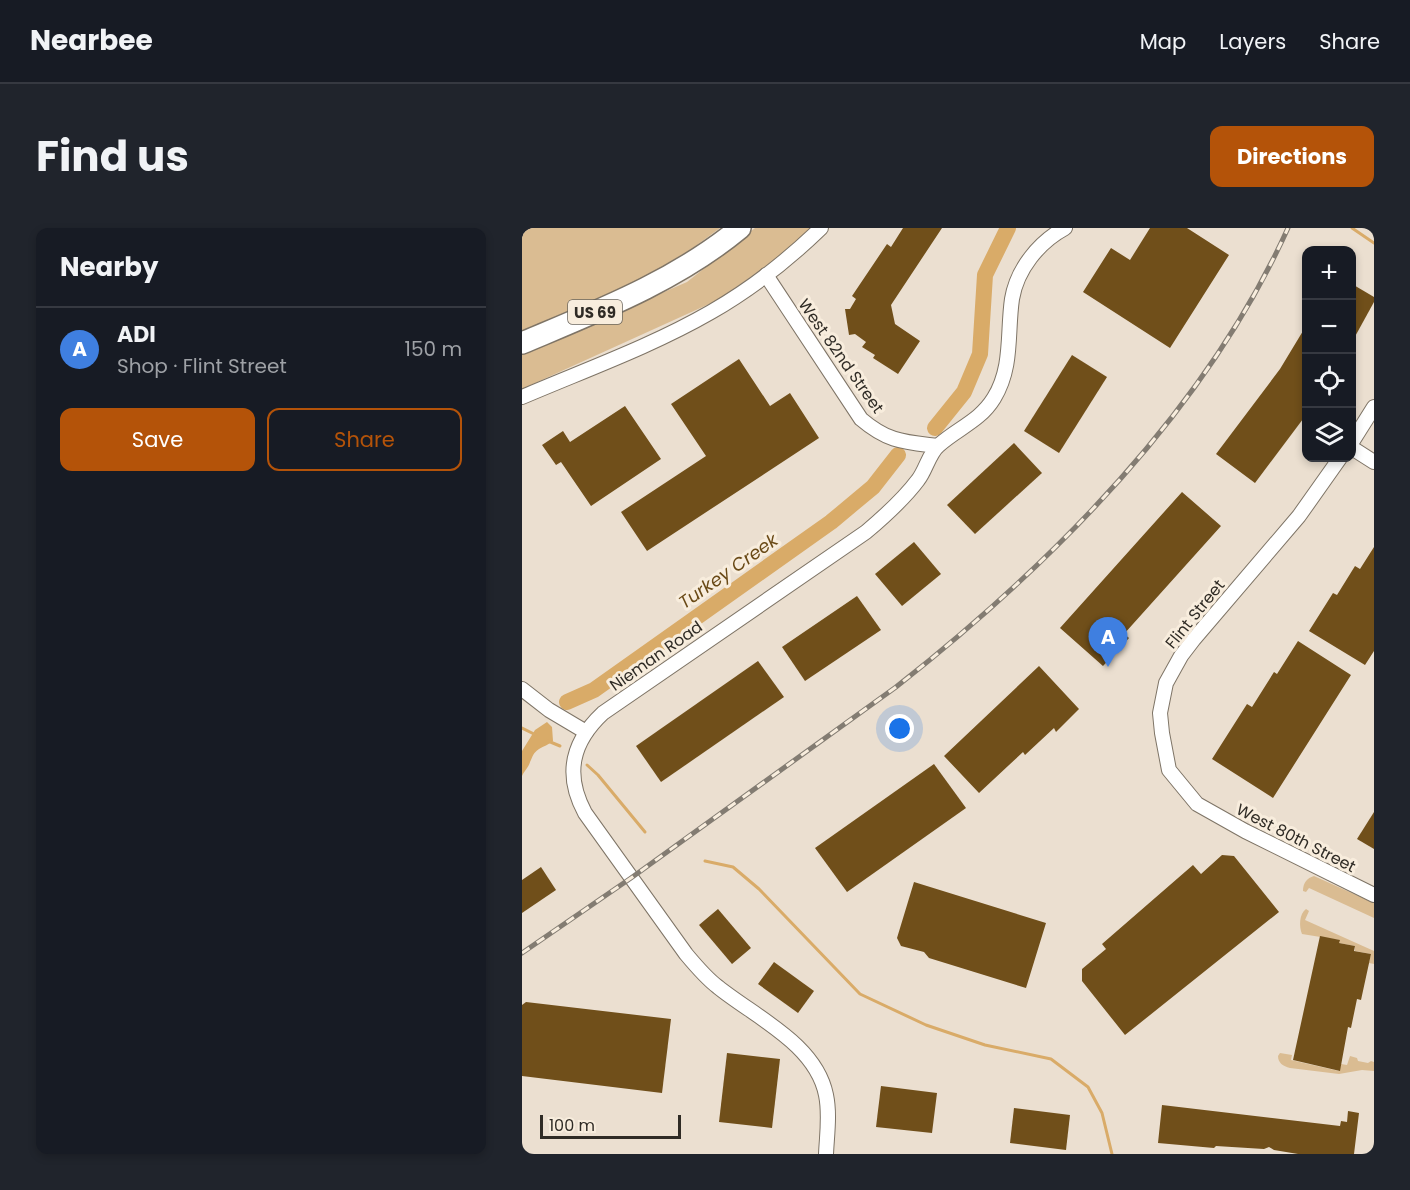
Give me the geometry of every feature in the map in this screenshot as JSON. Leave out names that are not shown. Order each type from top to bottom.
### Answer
[{"type":"highway","name":"US 69","points":[[522,343],[593,313],[666,278],[697,260],[740,228]]},
{"type":"street","points":[[522,397],[676,330],[711,312],[766,275],[803,246],[821,228]]},
{"type":"street","name":"Nieman Road","points":[[826,1154],[829,1110],[826,1092],[811,1061],[795,1042],[705,976],[686,954],[585,813],[574,787],[573,772],[576,750],[590,726],[603,713],[866,532],[902,500],[920,479],[937,446],[969,425],[994,398],[1007,365],[1012,298],[1016,285],[1023,269],[1044,242],[1065,228]]},
{"type":"street","name":"West 82nd Street","points":[[766,275],[861,419],[884,436],[903,442],[937,446]]},
{"type":"street","points":[[1356,436],[1374,407]]},
{"type":"street","points":[[1356,451],[1374,462]]},
{"type":"street","name":"Flint Street","points":[[1204,808],[1197,804],[1169,770],[1160,713],[1166,683],[1180,656],[1299,516],[1338,462]]},
{"type":"street","points":[[522,689],[586,732]]},
{"type":"street","name":"West 80th Street","points":[[1204,808],[1374,895]]},
{"type":"shaded area","points":[[522,228],[720,228],[652,273],[522,337]]},
{"type":"shaded area","points":[[755,228],[811,228],[773,261],[718,300],[522,389],[522,354],[687,282]]},
{"type":"shaded area","points":[[547,722],[552,727],[553,741],[535,752],[522,776],[522,751],[535,730]]},
{"type":"shaded area","points":[[1314,876],[1374,903],[1374,918],[1309,888],[1306,892],[1303,891],[1306,881]]},
{"type":"shaded area","points":[[1306,909],[1309,911],[1305,920],[1374,951],[1374,964],[1369,963],[1371,954],[1355,951],[1355,946],[1339,943],[1339,940],[1302,934],[1300,921]]},
{"type":"shaded area","points":[[1280,1053],[1292,1055],[1291,1060],[1339,1071],[1341,1064],[1347,1065],[1350,1056],[1357,1058],[1358,1061],[1374,1062],[1374,1071],[1362,1070],[1339,1074],[1290,1068],[1280,1062],[1278,1056]]},
{"type":"building","points":[[903,228],[942,228],[891,305],[895,324],[920,341],[898,374],[873,358],[875,355],[862,347],[866,342],[855,334],[849,335],[845,309],[850,309],[856,299],[852,296],[887,244],[891,247]]},
{"type":"building","points":[[1150,228],[1187,228],[1229,255],[1170,348],[1083,292],[1111,248],[1130,260]]},
{"type":"building","points":[[1356,286],[1374,297],[1374,302],[1356,335]]},
{"type":"building","points":[[1302,333],[1302,420],[1255,483],[1216,454],[1280,369]]},
{"type":"building","points":[[1072,355],[1107,377],[1059,453],[1024,431]]},
{"type":"building","points":[[739,359],[770,406],[790,393],[819,438],[647,551],[621,512],[706,456],[671,404]]},
{"type":"building","points":[[625,406],[661,459],[591,506],[561,462],[556,465],[542,445],[563,431],[570,442]]},
{"type":"building","points":[[1014,443],[1042,473],[975,534],[947,505]]},
{"type":"building","points":[[1182,492],[1221,526],[1124,634],[1129,638],[1103,666],[1060,628]]},
{"type":"building","points":[[914,542],[941,574],[902,606],[875,574]]},
{"type":"building","points":[[1374,547],[1374,651],[1365,665],[1309,631],[1333,593],[1337,595],[1355,566],[1360,569]]},
{"type":"building","points":[[857,596],[881,630],[805,681],[782,647]]},
{"type":"building","points":[[1298,641],[1351,675],[1273,798],[1212,759],[1247,704],[1252,707],[1274,672],[1277,674]]},
{"type":"building","points":[[758,661],[784,697],[661,782],[636,746]]},
{"type":"building","points":[[1039,666],[1079,709],[1056,732],[1054,728],[1025,755],[1023,752],[979,793],[944,756]]},
{"type":"building","points":[[934,764],[966,808],[847,892],[815,848]]},
{"type":"building","points":[[1374,812],[1374,849],[1357,839]]},
{"type":"building","points":[[1222,855],[1234,856],[1279,912],[1125,1035],[1082,981],[1082,969],[1106,949],[1102,944],[1193,865],[1201,874]]},
{"type":"building","points":[[541,867],[556,890],[522,913],[522,880]]},
{"type":"building","points":[[914,882],[1046,923],[1026,988],[929,958],[924,952],[901,946],[897,938]]},
{"type":"building","points":[[718,909],[751,948],[732,964],[699,925]]},
{"type":"building","points":[[1320,936],[1340,940],[1339,943],[1355,946],[1354,951],[1371,954],[1361,1000],[1357,999],[1351,1028],[1348,1027],[1340,1071],[1293,1060]]},
{"type":"building","points":[[774,962],[814,991],[798,1013],[758,984]]},
{"type":"building","points":[[526,1002],[671,1019],[662,1093],[522,1076],[522,1005]]},
{"type":"building","points":[[727,1053],[780,1059],[772,1128],[719,1122]]},
{"type":"building","points":[[881,1086],[937,1093],[932,1133],[876,1127]]},
{"type":"building","points":[[1162,1105],[1340,1126],[1341,1121],[1347,1122],[1348,1111],[1359,1113],[1354,1154],[1298,1154],[1269,1147],[1264,1149],[1216,1146],[1214,1148],[1158,1143]]},
{"type":"building","points":[[1014,1108],[1070,1115],[1066,1150],[1010,1143]]},
{"type":"waterway","name":"Turkey Creek","points":[[935,428],[964,392],[980,354],[985,275],[1008,228]]},
{"type":"waterway","points":[[1352,228],[1374,243]]},
{"type":"waterway","name":"Turkey Creek","points":[[567,702],[594,690],[831,522],[873,487],[898,455]]},
{"type":"waterway","points":[[522,728],[536,735]]},
{"type":"waterway","points":[[548,741],[560,746]]},
{"type":"waterway","points":[[587,765],[645,832]]},
{"type":"waterway","points":[[705,861],[733,867],[759,889],[860,994],[926,1025],[985,1045],[1051,1059],[1088,1087],[1102,1113],[1112,1154]]},
{"type":"railway","points":[[522,953],[631,878],[896,687],[954,640],[1067,536],[1169,421],[1214,359],[1254,295],[1288,228]]},
{"type":"place","name":"ADI","points":[[1108,667]]}]
